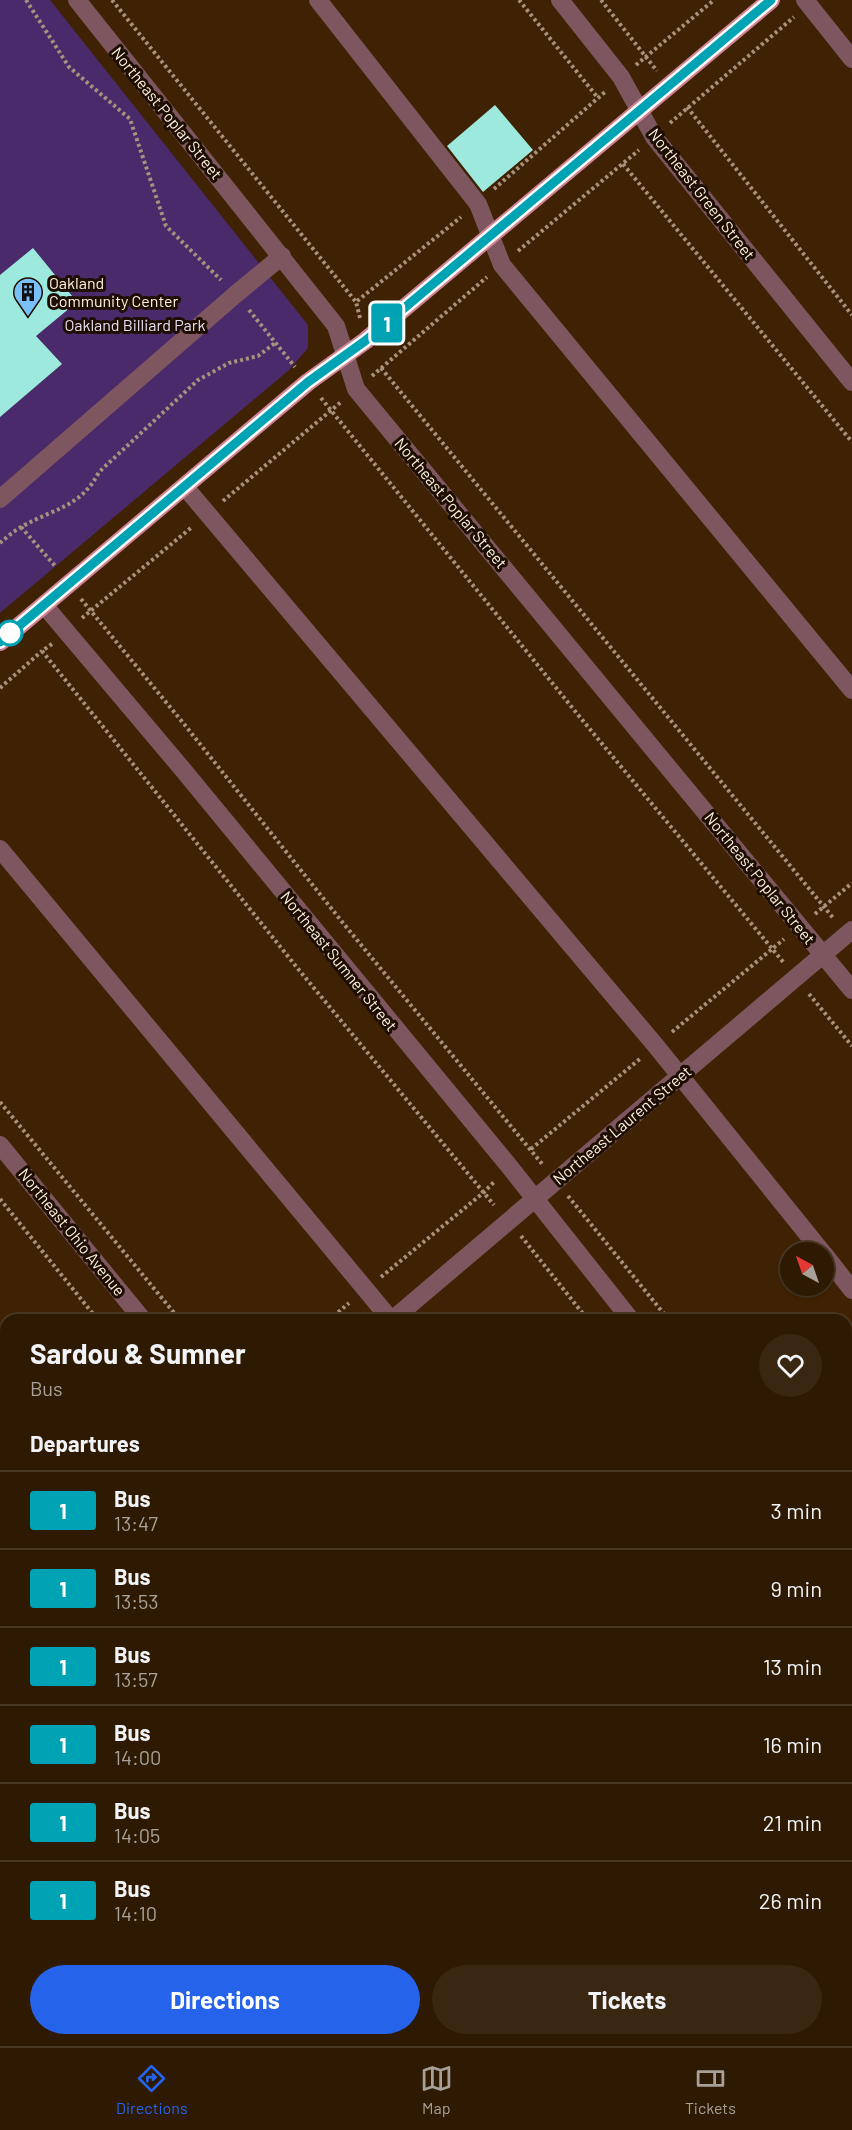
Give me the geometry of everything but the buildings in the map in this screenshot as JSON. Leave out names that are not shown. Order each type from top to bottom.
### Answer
[{"type":"main road","points":[[0,642],[308,382],[365,341],[771,0]]},
{"type":"street","name":"Northeast Poplar Street","points":[[77,0],[336,326],[356,389],[852,990]]},
{"type":"street","points":[[318,0],[478,204],[502,265],[852,690]]},
{"type":"street","name":"Northeast Green Street","points":[[561,0],[621,77],[654,137],[852,382]]},
{"type":"street","points":[[807,2],[852,59]]},
{"type":"street","points":[[0,499],[282,256]]},
{"type":"street","points":[[185,487],[656,1046],[814,1242]]},
{"type":"street","name":"Northeast Sumner Street","points":[[44,605],[184,771],[509,1166],[626,1314]]},
{"type":"street","points":[[0,849],[387,1314]]},
{"type":"street","name":"Northeast Laurent Street","points":[[399,1314],[850,932]]},
{"type":"street","name":"Northeast Ohio Avenue","points":[[0,1145],[138,1314]]},
{"type":"street","points":[[834,1267],[852,1290]]},
{"type":"path","points":[[26,0],[69,67],[130,119],[166,226],[236,294],[586,725],[773,947],[852,1046]]},
{"type":"path","points":[[112,0],[356,302],[365,341]]},
{"type":"path","points":[[519,0],[598,98]]},
{"type":"path","points":[[601,0],[852,315]]},
{"type":"path","points":[[356,302],[478,204],[621,77],[714,0]]},
{"type":"path","points":[[0,688],[42,651],[68,634],[89,611],[623,164],[807,2]]},
{"type":"path","points":[[623,164],[852,442]]},
{"type":"path","points":[[0,543],[21,527],[78,500],[92,487],[99,472],[198,380],[229,363],[258,356],[275,343]]},
{"type":"path","points":[[381,368],[823,907],[850,932]]},
{"type":"path","points":[[21,527],[70,584],[89,611],[350,932],[531,1149],[664,1314]]},
{"type":"path","points":[[42,651],[291,960],[483,1193],[509,1221],[583,1314]]},
{"type":"path","points":[[336,1314],[483,1193],[509,1166],[852,883]]},
{"type":"path","points":[[0,1102],[175,1314]]},
{"type":"path","points":[[0,1199],[93,1314]]},
{"type":"green space","name":"Oakland Billiard Park","points":[[0,0],[50,0],[308,325],[308,348],[289,370],[0,613]]},
{"type":"bus line","name":"1","points":[[0,642],[308,382],[365,341],[771,0]]},
{"type":"place","name":"Oakland Community Center","points":[[28,318]]}]
